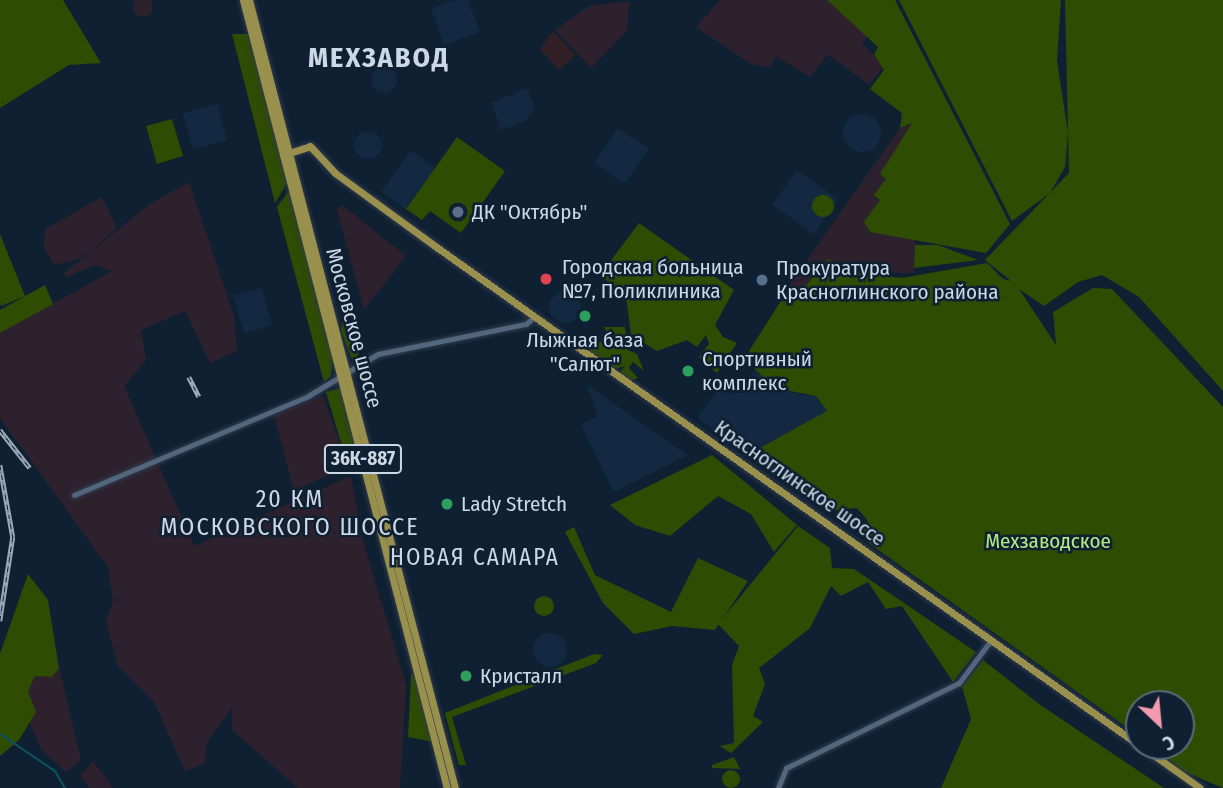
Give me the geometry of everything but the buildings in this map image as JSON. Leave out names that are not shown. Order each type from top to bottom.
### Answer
[{"type":"main road","name":"Московское шоссе","points":[[243,0],[287,154]]},
{"type":"main road","name":"Московское шоссе","points":[[249,0],[344,374],[455,788]]},
{"type":"main road","name":"Красноглинское шоссе","points":[[287,154],[310,146],[338,176],[1125,734]]},
{"type":"main road","name":"Московское шоссе","points":[[446,760],[447,788]]},
{"type":"main road","name":"Красноглинское шоссе","points":[[1161,760],[1200,788]]},
{"type":"street","points":[[74,495],[274,412],[385,352],[526,324],[535,316]]},
{"type":"street","points":[[778,788],[786,768],[960,683],[990,640]]},
{"type":"shaded area","points":[[143,-3],[150,0],[153,7],[150,14],[143,17],[136,14],[133,7],[136,0]]},
{"type":"shaded area","points":[[455,0],[468,0],[480,32],[444,45],[431,8]]},
{"type":"shaded area","points":[[720,0],[827,0],[868,36],[862,43],[884,66],[869,85],[828,54],[810,77],[776,56],[769,67],[751,64],[696,27]]},
{"type":"shaded area","points":[[629,1],[627,31],[591,68],[555,30],[590,6]]},
{"type":"shaded area","points":[[553,31],[575,55],[559,70],[540,49]]},
{"type":"shaded area","points":[[384,67],[393,71],[397,80],[393,89],[384,93],[375,89],[371,80],[375,71]]},
{"type":"shaded area","points":[[527,88],[535,107],[525,121],[501,130],[491,103]]},
{"type":"shaded area","points":[[217,104],[227,140],[193,149],[183,113]]},
{"type":"shaded area","points":[[862,114],[875,120],[881,133],[875,146],[862,152],[849,146],[843,133],[849,120]]},
{"type":"shaded area","points":[[913,122],[881,174],[886,179],[870,232],[915,239],[914,273],[855,272],[828,259],[800,293],[788,287],[900,128]]},
{"type":"shaded area","points":[[618,128],[649,149],[624,184],[594,163]]},
{"type":"shaded area","points":[[368,131],[378,135],[382,145],[378,155],[368,159],[358,155],[354,145],[358,135]]},
{"type":"shaded area","points":[[411,150],[435,168],[405,209],[381,192]]},
{"type":"shaded area","points":[[797,170],[838,199],[814,234],[772,205]]},
{"type":"shaded area","points":[[189,182],[234,316],[237,351],[210,363],[185,311],[141,330],[146,360],[124,386],[194,546],[351,476],[362,538],[406,684],[400,788],[298,788],[232,730],[232,707],[206,744],[205,763],[185,771],[154,702],[118,666],[106,621],[113,601],[108,567],[0,418],[0,333],[112,271],[95,265],[66,277],[64,273],[150,204]]},
{"type":"shaded area","points":[[102,197],[117,228],[82,258],[54,265],[44,248],[45,229]]},
{"type":"shaded area","points":[[342,205],[406,256],[364,310],[337,209]]},
{"type":"shaded area","points":[[262,288],[272,325],[244,333],[233,295]]},
{"type":"shaded area","points":[[565,291],[577,295],[581,307],[577,319],[565,323],[553,319],[549,307],[553,295]]},
{"type":"shaded area","points":[[754,371],[796,394],[816,396],[827,411],[747,455],[697,418],[728,377],[742,386]]},
{"type":"shaded area","points":[[587,385],[688,455],[614,492],[581,425],[598,416]]},
{"type":"shaded area","points":[[323,396],[348,466],[294,491],[274,415]]},
{"type":"shaded area","points":[[550,633],[562,638],[567,650],[562,662],[550,667],[538,662],[533,650],[538,638]]},
{"type":"shaded area","points":[[38,638],[54,646],[81,760],[66,772],[41,749],[13,685]]},
{"type":"shaded area","points":[[93,761],[113,788],[90,788],[80,775]]},
{"type":"green space","points":[[0,0],[63,0],[101,63],[69,65],[0,108]]},
{"type":"green space","points":[[827,0],[895,0],[1010,224],[986,253],[870,232],[864,222],[880,200],[874,195],[886,179],[880,174],[912,123],[900,128],[902,113],[870,89],[884,70],[874,54],[878,47]]},
{"type":"green space","points":[[899,0],[1061,0],[1057,61],[1068,133],[1065,167],[1050,193],[1012,221]]},
{"type":"green space","name":"Мехзаводское","points":[[1065,0],[1223,0],[1223,391],[1139,297],[1102,275],[1078,282],[1044,306],[1019,289],[1056,345],[1053,312],[1093,288],[1112,289],[1223,407],[1223,788],[1183,771],[1169,760],[1195,760],[1195,690],[1125,690],[1125,726],[870,544],[862,535],[868,521],[857,508],[828,511],[747,455],[827,411],[816,396],[775,388],[744,359],[784,296],[800,293],[828,259],[855,272],[902,278],[987,263],[1003,279],[1011,281],[985,260],[1069,173]]},
{"type":"green space","points":[[232,34],[248,34],[289,180],[275,203]]},
{"type":"green space","points":[[172,119],[183,156],[157,164],[146,126]]},
{"type":"green space","points":[[457,137],[505,171],[461,233],[430,211],[422,220],[406,209]]},
{"type":"green space","points":[[291,188],[333,344],[331,376],[324,382],[277,207]]},
{"type":"green space","points":[[823,195],[831,198],[834,206],[831,214],[823,217],[815,214],[812,206],[815,198]]},
{"type":"green space","points":[[639,223],[734,290],[715,325],[723,337],[737,343],[717,373],[699,357],[709,344],[706,335],[697,347],[687,340],[657,351],[631,335],[626,296],[600,275]]},
{"type":"green space","points":[[0,234],[25,296],[1,306],[0,303]]},
{"type":"green space","points":[[915,245],[938,245],[978,260],[914,268]]},
{"type":"green space","points":[[45,285],[53,304],[0,333],[0,310]]},
{"type":"green space","points":[[344,313],[354,353],[359,353],[353,362],[341,331]]},
{"type":"green space","points":[[604,327],[625,327],[628,350],[637,354],[644,371],[633,362],[629,368],[638,378],[629,381],[619,373],[625,366],[614,369],[572,338],[599,343],[608,335]]},
{"type":"green space","points":[[341,388],[361,463],[349,469],[326,392]]},
{"type":"green space","points":[[712,455],[797,525],[774,552],[751,514],[718,496],[670,536],[635,525],[610,505]]},
{"type":"green space","points":[[798,526],[830,548],[832,568],[854,569],[976,652],[953,682],[902,606],[886,609],[868,582],[841,596],[831,586],[810,628],[759,668],[765,684],[753,716],[763,722],[731,753],[720,746],[734,743],[732,665],[739,646],[718,624]]},
{"type":"green space","points":[[574,527],[595,575],[671,612],[698,558],[748,581],[715,630],[672,626],[634,634],[603,603],[565,532]]},
{"type":"green space","points":[[28,574],[48,600],[59,668],[52,677],[35,676],[28,691],[36,712],[19,740],[0,756],[0,654]]},
{"type":"green space","points":[[544,596],[551,599],[554,606],[551,613],[544,616],[537,613],[534,606],[537,599]]},
{"type":"green space","points":[[594,654],[603,655],[596,663],[452,717],[466,765],[459,765],[445,713]]},
{"type":"green space","points":[[983,660],[1039,704],[1164,788],[941,788],[971,719],[962,687]]},
{"type":"green space","points":[[411,674],[415,674],[434,742],[408,737]]},
{"type":"green space","points":[[734,757],[740,769],[712,768],[712,765]]},
{"type":"green space","points":[[731,770],[737,773],[740,779],[737,785],[731,788],[725,785],[722,779],[725,773]]},
{"type":"waterway","points":[[0,734],[55,771],[65,788]]},
{"type":"railway","points":[[189,377],[199,397]]},
{"type":"railway","points":[[0,430],[30,468]]},
{"type":"railway","points":[[0,465],[13,537],[0,621]]},
{"type":"place","name":"ДК \"Октябрь\"","points":[[458,212]]},
{"type":"place","name":"Городская больница №7, Поликлиника","points":[[546,279]]},
{"type":"place","name":"Прокуратура Красноглинского района","points":[[762,280]]},
{"type":"place","name":"Лыжная база \"Салют\"","points":[[585,316]]},
{"type":"place","name":"Спортивный комплекс","points":[[688,371]]},
{"type":"place","name":"Lady Stretch","points":[[447,504]]},
{"type":"place","name":"Кристалл","points":[[466,676]]},
{"type":"district","name":"МЕХЗАВОД","points":[[379,58]]},
{"type":"district","name":"20 КМ МОСКОВСКОГО ШОССЕ","points":[[290,514]]},
{"type":"district","name":"НОВАЯ САМАРА","points":[[475,557]]}]
